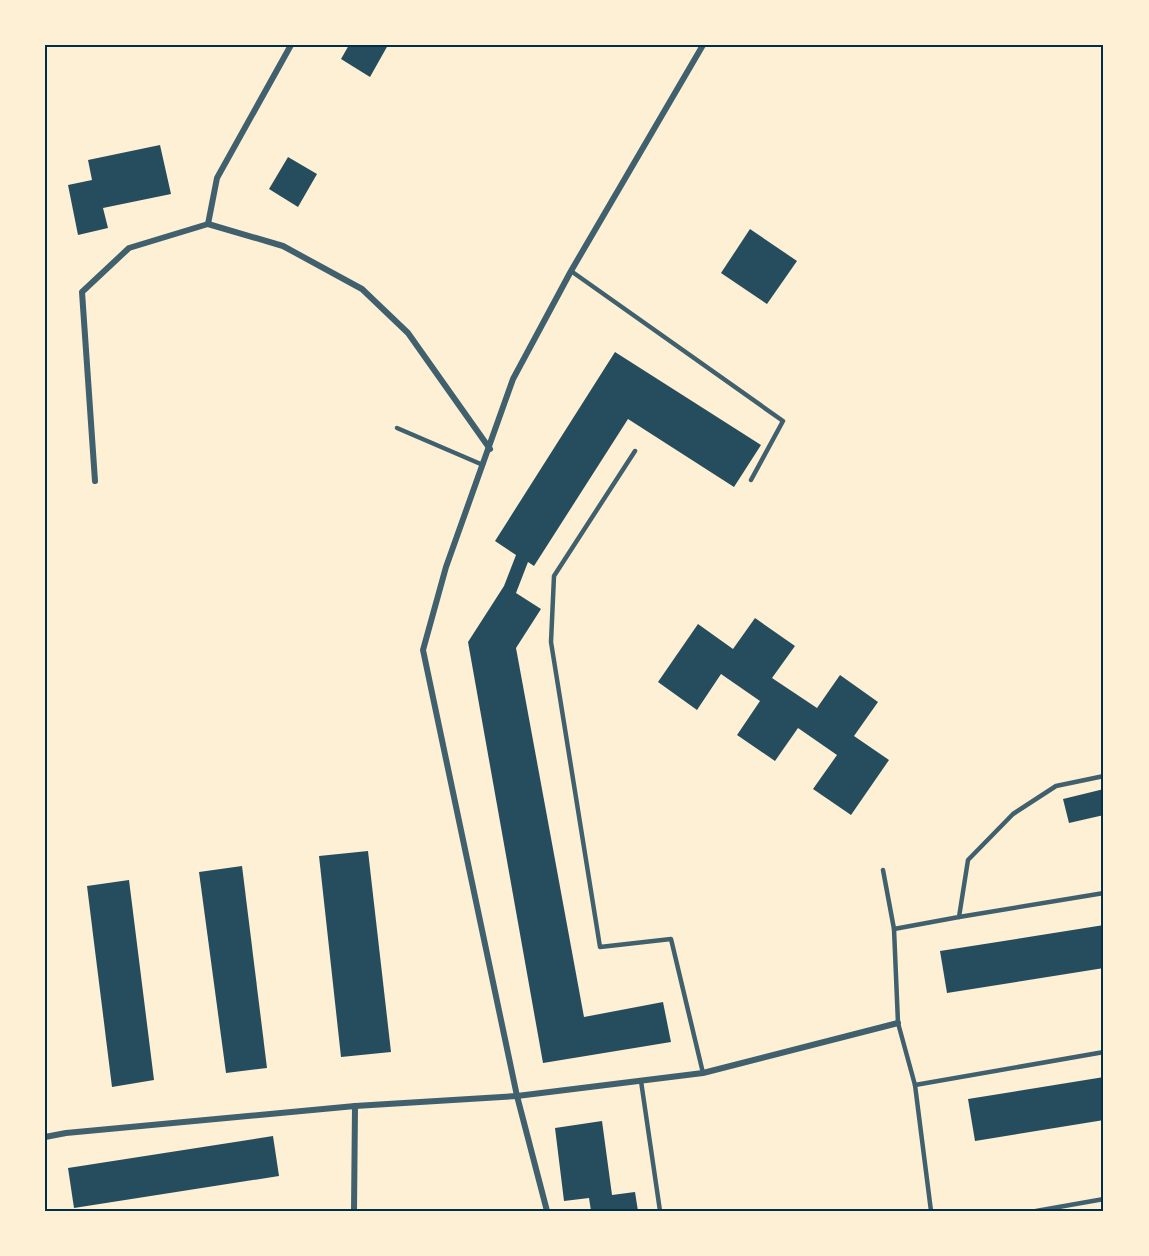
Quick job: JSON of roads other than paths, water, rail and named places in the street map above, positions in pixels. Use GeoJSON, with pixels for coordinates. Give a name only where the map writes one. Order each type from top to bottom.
{"type":"FeatureCollection","features":[{"type":"Feature","properties":{"kind":"street"},"geometry":{"type":"LineString","coordinates":[[208,224],[217,178],[291,45]]}},
{"type":"Feature","properties":{"kind":"street"},"geometry":{"type":"LineString","coordinates":[[547,1211],[517,1096],[423,650],[446,567],[484,466],[513,379],[571,271],[703,45]]}},
{"type":"Feature","properties":{"kind":"street"},"geometry":{"type":"LineString","coordinates":[[95,481],[82,292],[129,248],[208,224],[283,246],[362,289],[408,333],[490,449]]}},
{"type":"Feature","properties":{"kind":"street"},"geometry":{"type":"LineString","coordinates":[[45,1137],[66,1133],[355,1106],[517,1096],[703,1073],[898,1023]]}},
{"type":"Feature","properties":{"kind":"street"},"geometry":{"type":"LineString","coordinates":[[354,1211],[355,1106]]}},
{"type":"Feature","properties":{"kind":"lane"},"geometry":{"type":"LineString","coordinates":[[571,271],[783,421],[751,480]]}},
{"type":"Feature","properties":{"kind":"lane"},"geometry":{"type":"LineString","coordinates":[[397,428],[484,466]]}},
{"type":"Feature","properties":{"kind":"lane"},"geometry":{"type":"LineString","coordinates":[[635,451],[554,576],[551,642],[600,947],[671,939],[703,1073]]}},
{"type":"Feature","properties":{"kind":"lane"},"geometry":{"type":"LineString","coordinates":[[959,917],[968,860],[1013,814],[1056,786],[1104,776]]}},
{"type":"Feature","properties":{"kind":"lane"},"geometry":{"type":"LineString","coordinates":[[884,870],[894,929],[898,1023],[915,1085],[931,1211]]}},
{"type":"Feature","properties":{"kind":"lane"},"geometry":{"type":"LineString","coordinates":[[894,929],[1104,893]]}},
{"type":"Feature","properties":{"kind":"lane"},"geometry":{"type":"LineString","coordinates":[[915,1085],[1104,1052]]}},
{"type":"Feature","properties":{"kind":"lane"},"geometry":{"type":"LineString","coordinates":[[641,1081],[660,1211]]}},
{"type":"Feature","properties":{"kind":"lane"},"geometry":{"type":"LineString","coordinates":[[1036,1211],[1104,1199]]}}]}
